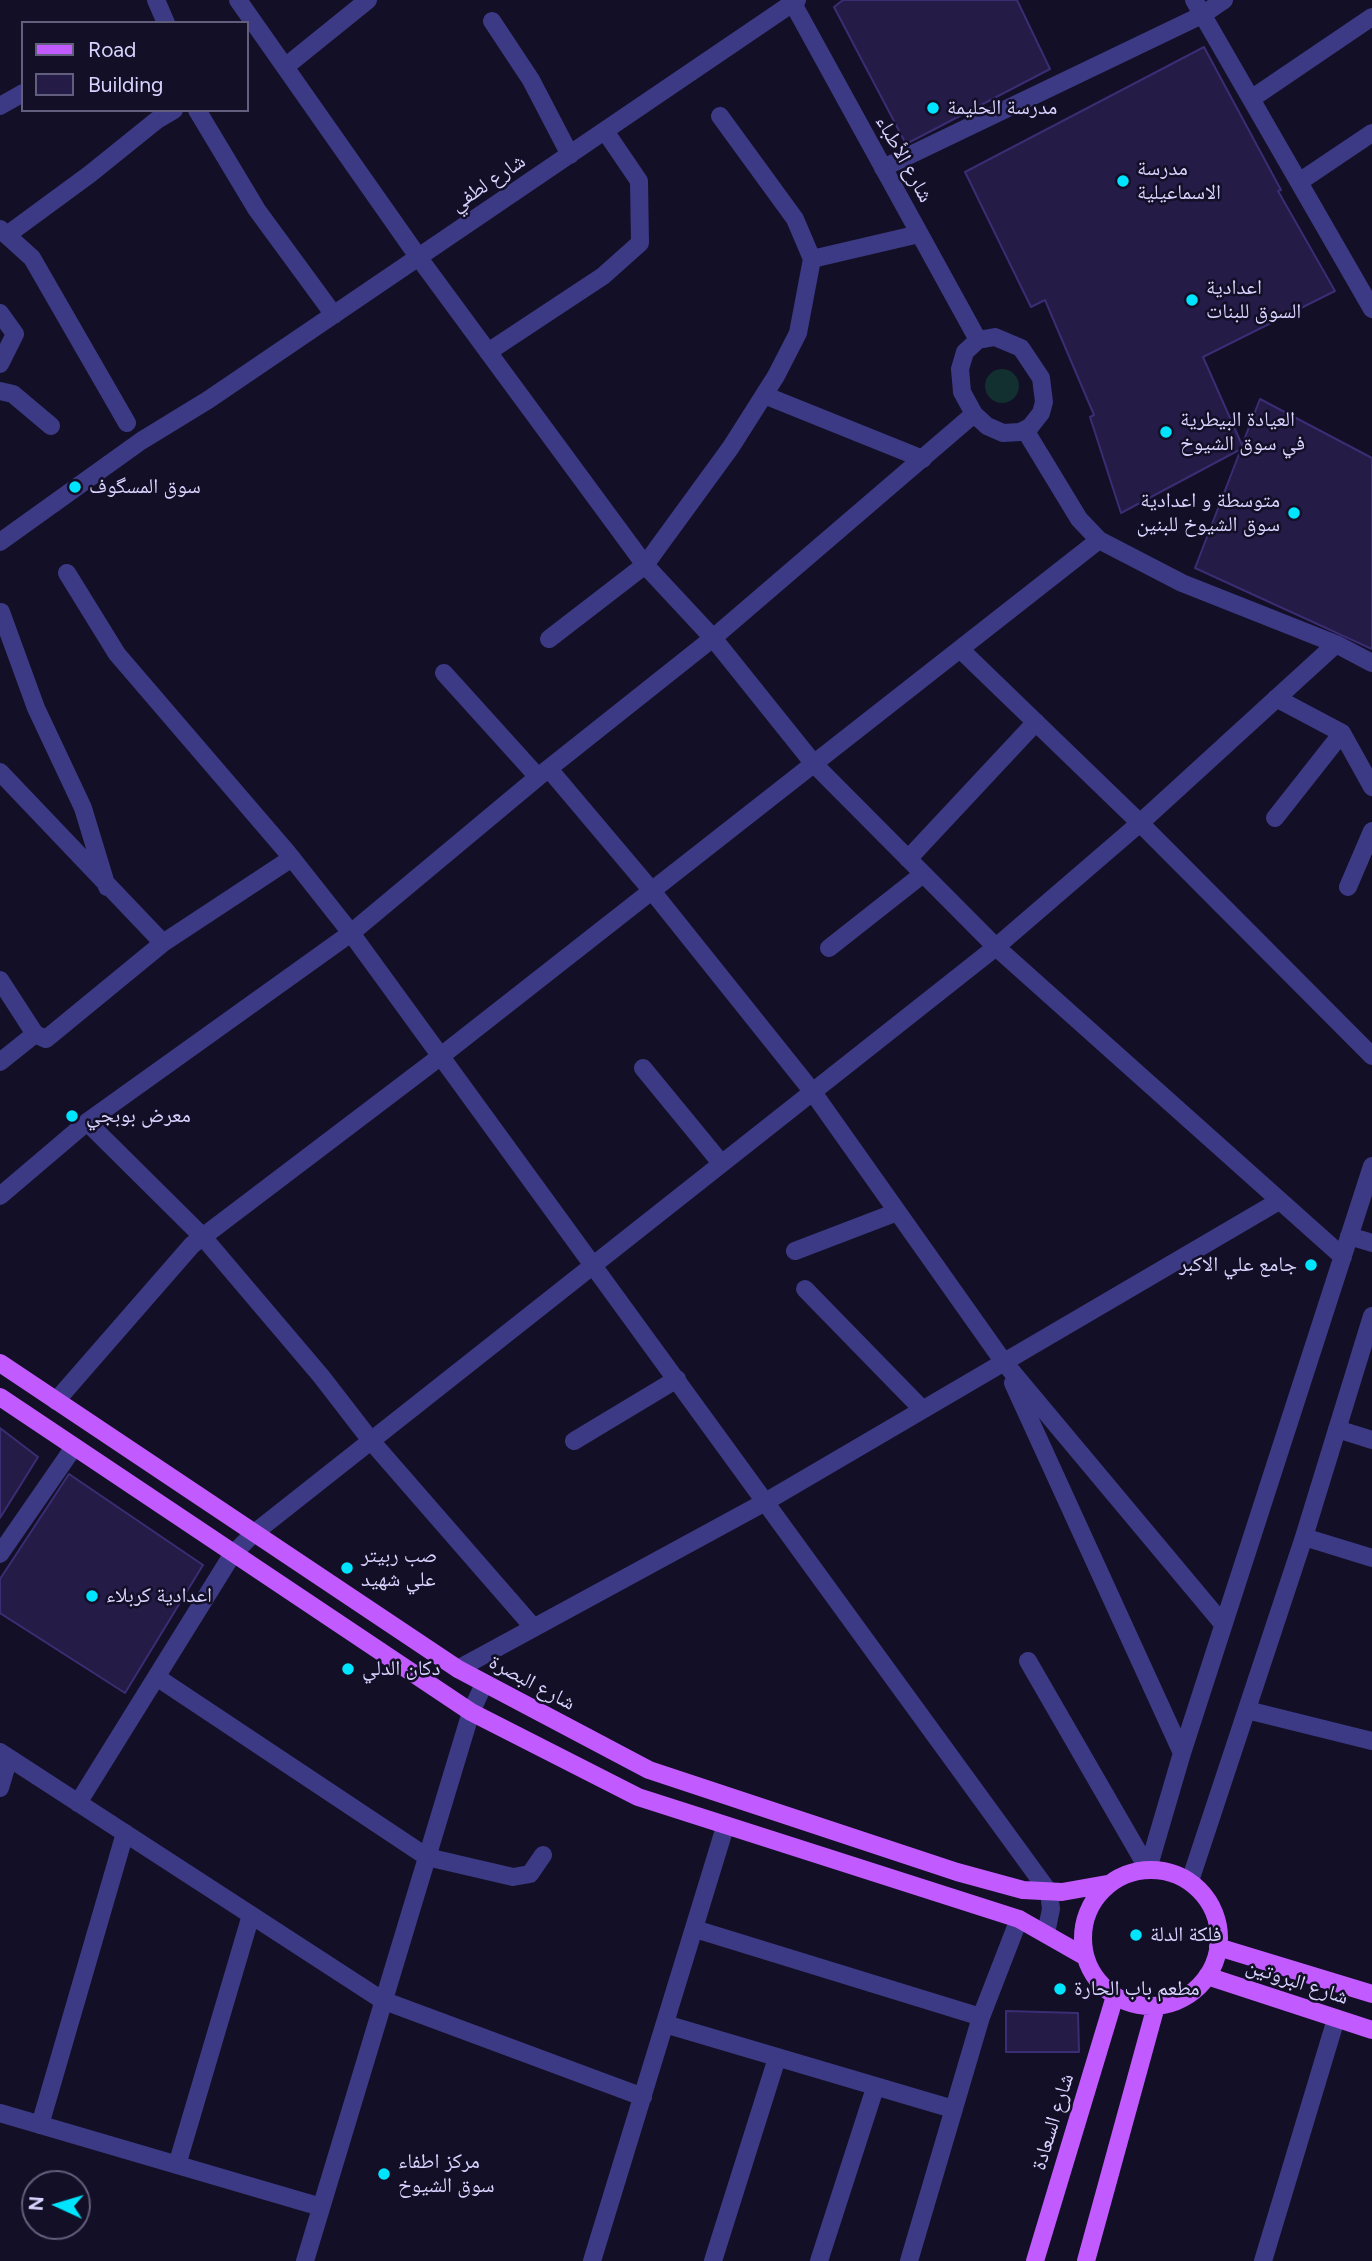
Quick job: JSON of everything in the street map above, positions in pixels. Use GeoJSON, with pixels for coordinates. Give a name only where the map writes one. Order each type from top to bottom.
{"type":"FeatureCollection","features":[{"type":"Feature","properties":{"kind":"main road","name":"شارع البصرة"},"geometry":{"type":"LineString","coordinates":[[0,1363],[458,1669],[649,1770],[957,1872],[1023,1890],[1049,1892],[1107,1884]]}},
{"type":"Feature","properties":{"kind":"main road"},"geometry":{"type":"LineString","coordinates":[[0,1397],[232,1555],[471,1712],[638,1797],[1019,1919],[1084,1956]]}},
{"type":"Feature","properties":{"kind":"main road"},"geometry":{"type":"LineString","coordinates":[[1148,1869],[1170,1872],[1190,1881],[1204,1894],[1219,1928],[1218,1947],[1207,1976],[1193,1991],[1176,2001],[1156,2006],[1135,2004],[1115,1996],[1096,1978],[1084,1956],[1082,1936],[1085,1916],[1094,1899],[1107,1884],[1126,1873],[1148,1869]]}},
{"type":"Feature","properties":{"kind":"main road","name":"شارع البروتين"},"geometry":{"type":"LineString","coordinates":[[1218,1947],[1372,1994]]}},
{"type":"Feature","properties":{"kind":"main road","name":"شارع البروتين"},"geometry":{"type":"LineString","coordinates":[[1207,1976],[1372,2030]]}},
{"type":"Feature","properties":{"kind":"main road","name":"شارع السعادة"},"geometry":{"type":"LineString","coordinates":[[1035,2261],[1115,1996]]}},
{"type":"Feature","properties":{"kind":"main road"},"geometry":{"type":"LineString","coordinates":[[1086,2261],[1156,2006]]}},
{"type":"Feature","properties":{"kind":"street"},"geometry":{"type":"LineString","coordinates":[[156,0],[165,21]]}},
{"type":"Feature","properties":{"kind":"street"},"geometry":{"type":"LineString","coordinates":[[238,0],[419,258],[645,565],[713,638],[814,764],[996,947],[1343,1257]]}},
{"type":"Feature","properties":{"kind":"street"},"geometry":{"type":"LineString","coordinates":[[285,67],[347,7],[368,0]]}},
{"type":"Feature","properties":{"kind":"street"},"geometry":{"type":"LineString","coordinates":[[883,168],[1198,7],[1224,0]]}},
{"type":"Feature","properties":{"kind":"street","name":"شارع لطفي"},"geometry":{"type":"LineString","coordinates":[[0,542],[141,441],[208,400],[419,258],[794,1]]}},
{"type":"Feature","properties":{"kind":"street","name":"شارع الأطباء"},"geometry":{"type":"LineString","coordinates":[[794,1],[978,340]]}},
{"type":"Feature","properties":{"kind":"street"},"geometry":{"type":"LineString","coordinates":[[1198,7],[1372,309]]}},
{"type":"Feature","properties":{"kind":"street"},"geometry":{"type":"LineString","coordinates":[[1251,99],[1372,18]]}},
{"type":"Feature","properties":{"kind":"street"},"geometry":{"type":"LineString","coordinates":[[492,21],[531,80],[569,155]]}},
{"type":"Feature","properties":{"kind":"street"},"geometry":{"type":"LineString","coordinates":[[0,106],[21,94]]}},
{"type":"Feature","properties":{"kind":"street"},"geometry":{"type":"LineString","coordinates":[[127,423],[32,258],[3,232],[90,174],[171,112]]}},
{"type":"Feature","properties":{"kind":"street"},"geometry":{"type":"LineString","coordinates":[[198,112],[257,211],[334,315]]}},
{"type":"Feature","properties":{"kind":"street"},"geometry":{"type":"LineString","coordinates":[[549,639],[645,565],[765,395],[798,333],[812,259],[795,219],[720,116]]}},
{"type":"Feature","properties":{"kind":"street"},"geometry":{"type":"LineString","coordinates":[[488,352],[603,276],[640,243],[639,181],[605,131]]}},
{"type":"Feature","properties":{"kind":"street"},"geometry":{"type":"LineString","coordinates":[[1299,182],[1372,134]]}},
{"type":"Feature","properties":{"kind":"street"},"geometry":{"type":"LineString","coordinates":[[812,259],[919,233]]}},
{"type":"Feature","properties":{"kind":"street"},"geometry":{"type":"LineString","coordinates":[[0,313],[15,334],[0,364]]}},
{"type":"Feature","properties":{"kind":"street"},"geometry":{"type":"LineString","coordinates":[[989,337],[1006,339],[1026,352],[1036,366],[1043,384],[1044,402],[1038,418],[1025,430],[1009,434],[997,432],[974,414],[962,392],[960,369],[965,352],[978,340],[989,337]]}},
{"type":"Feature","properties":{"kind":"street"},"geometry":{"type":"LineString","coordinates":[[0,391],[13,394],[51,426]]}},
{"type":"Feature","properties":{"kind":"street"},"geometry":{"type":"LineString","coordinates":[[765,395],[923,458]]}},
{"type":"Feature","properties":{"kind":"street"},"geometry":{"type":"LineString","coordinates":[[0,1196],[87,1122],[351,933],[543,773],[713,638],[974,414]]}},
{"type":"Feature","properties":{"kind":"street"},"geometry":{"type":"LineString","coordinates":[[1025,430],[1079,519],[1098,540],[1182,583],[1336,644],[1372,663]]}},
{"type":"Feature","properties":{"kind":"street"},"geometry":{"type":"LineString","coordinates":[[56,1401],[192,1245],[441,1056],[1098,540]]}},
{"type":"Feature","properties":{"kind":"street"},"geometry":{"type":"LineString","coordinates":[[67,573],[117,654],[292,858],[351,933],[1049,1892],[1051,1909],[1046,1933]]}},
{"type":"Feature","properties":{"kind":"street"},"geometry":{"type":"LineString","coordinates":[[1,612],[36,708],[83,808],[107,887]]}},
{"type":"Feature","properties":{"kind":"street"},"geometry":{"type":"LineString","coordinates":[[78,1802],[158,1678],[232,1555],[253,1534],[996,947],[1140,823],[1336,644]]}},
{"type":"Feature","properties":{"kind":"street"},"geometry":{"type":"LineString","coordinates":[[961,650],[1140,823],[1372,1056]]}},
{"type":"Feature","properties":{"kind":"street"},"geometry":{"type":"LineString","coordinates":[[444,673],[543,773],[652,891],[812,1091],[1003,1361],[1223,1624]]}},
{"type":"Feature","properties":{"kind":"street"},"geometry":{"type":"LineString","coordinates":[[1276,698],[1342,733],[1372,787]]}},
{"type":"Feature","properties":{"kind":"street"},"geometry":{"type":"LineString","coordinates":[[908,859],[1036,722]]}},
{"type":"Feature","properties":{"kind":"street"},"geometry":{"type":"LineString","coordinates":[[1275,818],[1342,733]]}},
{"type":"Feature","properties":{"kind":"street"},"geometry":{"type":"LineString","coordinates":[[0,772],[163,943]]}},
{"type":"Feature","properties":{"kind":"street"},"geometry":{"type":"LineString","coordinates":[[1348,887],[1372,831]]}},
{"type":"Feature","properties":{"kind":"street"},"geometry":{"type":"LineString","coordinates":[[0,980],[35,1034],[46,1039],[163,943],[292,858]]}},
{"type":"Feature","properties":{"kind":"street"},"geometry":{"type":"LineString","coordinates":[[829,948],[923,874]]}},
{"type":"Feature","properties":{"kind":"street"},"geometry":{"type":"LineString","coordinates":[[0,1062],[35,1034]]}},
{"type":"Feature","properties":{"kind":"street"},"geometry":{"type":"LineString","coordinates":[[643,1068],[722,1163]]}},
{"type":"Feature","properties":{"kind":"street"},"geometry":{"type":"LineString","coordinates":[[87,1122],[203,1237],[321,1376],[372,1442],[534,1628]]}},
{"type":"Feature","properties":{"kind":"street"},"geometry":{"type":"LineString","coordinates":[[1148,1869],[1223,1624],[1372,1166]]}},
{"type":"Feature","properties":{"kind":"street"},"geometry":{"type":"LineString","coordinates":[[458,1669],[767,1501],[1279,1200]]}},
{"type":"Feature","properties":{"kind":"street"},"geometry":{"type":"LineString","coordinates":[[795,1251],[897,1212]]}},
{"type":"Feature","properties":{"kind":"street"},"geometry":{"type":"LineString","coordinates":[[1349,1237],[1372,1243]]}},
{"type":"Feature","properties":{"kind":"street"},"geometry":{"type":"LineString","coordinates":[[805,1289],[922,1409]]}},
{"type":"Feature","properties":{"kind":"street"},"geometry":{"type":"LineString","coordinates":[[1190,1881],[1371,1325]]}},
{"type":"Feature","properties":{"kind":"street"},"geometry":{"type":"LineString","coordinates":[[1003,1361],[1182,1753]]}},
{"type":"Feature","properties":{"kind":"street"},"geometry":{"type":"LineString","coordinates":[[574,1441],[677,1379]]}},
{"type":"Feature","properties":{"kind":"street"},"geometry":{"type":"LineString","coordinates":[[1337,1429],[1372,1440]]}},
{"type":"Feature","properties":{"kind":"street"},"geometry":{"type":"LineString","coordinates":[[0,1554],[74,1447]]}},
{"type":"Feature","properties":{"kind":"street"},"geometry":{"type":"LineString","coordinates":[[1304,1537],[1372,1558]]}},
{"type":"Feature","properties":{"kind":"street"},"geometry":{"type":"LineString","coordinates":[[1028,1661],[1148,1869]]}},
{"type":"Feature","properties":{"kind":"street"},"geometry":{"type":"LineString","coordinates":[[158,1678],[427,1857],[513,1877],[530,1874],[543,1855]]}},
{"type":"Feature","properties":{"kind":"street"},"geometry":{"type":"LineString","coordinates":[[305,2261],[471,1712],[484,1684]]}},
{"type":"Feature","properties":{"kind":"street"},"geometry":{"type":"LineString","coordinates":[[1247,1710],[1372,1741]]}},
{"type":"Feature","properties":{"kind":"street"},"geometry":{"type":"LineString","coordinates":[[0,1788],[5,1755],[382,2000],[643,2097]]}},
{"type":"Feature","properties":{"kind":"street"},"geometry":{"type":"LineString","coordinates":[[592,2261],[725,1827]]}},
{"type":"Feature","properties":{"kind":"street"},"geometry":{"type":"LineString","coordinates":[[40,2125],[125,1833]]}},
{"type":"Feature","properties":{"kind":"street"},"geometry":{"type":"LineString","coordinates":[[177,2165],[251,1915]]}},
{"type":"Feature","properties":{"kind":"street"},"geometry":{"type":"LineString","coordinates":[[909,2261],[981,2017],[1019,1919]]}},
{"type":"Feature","properties":{"kind":"street"},"geometry":{"type":"LineString","coordinates":[[695,1929],[981,2017]]}},
{"type":"Feature","properties":{"kind":"street"},"geometry":{"type":"LineString","coordinates":[[1263,2261],[1336,2019]]}},
{"type":"Feature","properties":{"kind":"street"},"geometry":{"type":"LineString","coordinates":[[665,2024],[953,2109]]}},
{"type":"Feature","properties":{"kind":"street"},"geometry":{"type":"LineString","coordinates":[[713,2261],[777,2058]]}},
{"type":"Feature","properties":{"kind":"street"},"geometry":{"type":"LineString","coordinates":[[819,2261],[875,2088]]}},
{"type":"Feature","properties":{"kind":"street"},"geometry":{"type":"LineString","coordinates":[[0,2113],[321,2207]]}},
{"type":"Feature","properties":{"kind":"green space"},"geometry":{"type":"Polygon","coordinates":[[[1002,369],[1014,374],[1019,386],[1014,398],[1002,403],[990,398],[985,386],[990,374],[1002,369]]]}},
{"type":"Feature","properties":{"kind":"building","name":"مدرسة الحليمة"},"geometry":{"type":"Polygon","coordinates":[[[843,0],[1017,0],[1050,69],[906,144],[834,7],[843,0]]]}},
{"type":"Feature","properties":{"kind":"building"},"geometry":{"type":"Polygon","coordinates":[[[1204,47],[1281,190],[1278,191],[1335,291],[1203,357],[1242,445],[1260,399],[1372,458],[1372,649],[1195,568],[1241,449],[1121,513],[1090,417],[1094,415],[1045,300],[1031,307],[965,172],[1204,47]]]}},
{"type":"Feature","properties":{"kind":"building"},"geometry":{"type":"Polygon","coordinates":[[[0,1428],[38,1457],[0,1518],[0,1428]]]}},
{"type":"Feature","properties":{"kind":"building","name":"اعدادية كربلاء"},"geometry":{"type":"Polygon","coordinates":[[[69,1474],[203,1565],[125,1693],[0,1613],[0,1579],[69,1474]]]}},
{"type":"Feature","properties":{"kind":"building"},"geometry":{"type":"Polygon","coordinates":[[[1006,2011],[1078,2013],[1079,2052],[1006,2052],[1006,2011]]]}},
{"type":"Feature","properties":{"kind":"place","name":"مدرسة الحليمة"},"geometry":{"type":"Point","coordinates":[933,108]}},
{"type":"Feature","properties":{"kind":"place","name":"مدرسة الاسماعيلية"},"geometry":{"type":"Point","coordinates":[1123,181]}},
{"type":"Feature","properties":{"kind":"place","name":"اعدادية السوق للبنات"},"geometry":{"type":"Point","coordinates":[1192,300]}},
{"type":"Feature","properties":{"kind":"place","name":"العيادة البيطرية في سوق الشيوخ"},"geometry":{"type":"Point","coordinates":[1166,432]}},
{"type":"Feature","properties":{"kind":"place","name":"سوق المسگوف"},"geometry":{"type":"Point","coordinates":[75,487]}},
{"type":"Feature","properties":{"kind":"place","name":"متوسطة و اعدادية سوق الشيوخ للبنين"},"geometry":{"type":"Point","coordinates":[1294,513]}},
{"type":"Feature","properties":{"kind":"place","name":"معرض بوبجي"},"geometry":{"type":"Point","coordinates":[72,1116]}},
{"type":"Feature","properties":{"kind":"place","name":"جامع علي الاكبر"},"geometry":{"type":"Point","coordinates":[1311,1265]}},
{"type":"Feature","properties":{"kind":"place","name":"صب ربيتر علي شهيد"},"geometry":{"type":"Point","coordinates":[347,1568]}},
{"type":"Feature","properties":{"kind":"place","name":"اعدادية كربلاء"},"geometry":{"type":"Point","coordinates":[92,1596]}},
{"type":"Feature","properties":{"kind":"place","name":"دكان الدلي"},"geometry":{"type":"Point","coordinates":[348,1669]}},
{"type":"Feature","properties":{"kind":"place","name":"فلكة الدلة"},"geometry":{"type":"Point","coordinates":[1136,1935]}},
{"type":"Feature","properties":{"kind":"place","name":"مطعم باب الحارة"},"geometry":{"type":"Point","coordinates":[1060,1989]}},
{"type":"Feature","properties":{"kind":"place","name":"مركز اطفاء سوق الشيوخ"},"geometry":{"type":"Point","coordinates":[384,2174]}}]}
